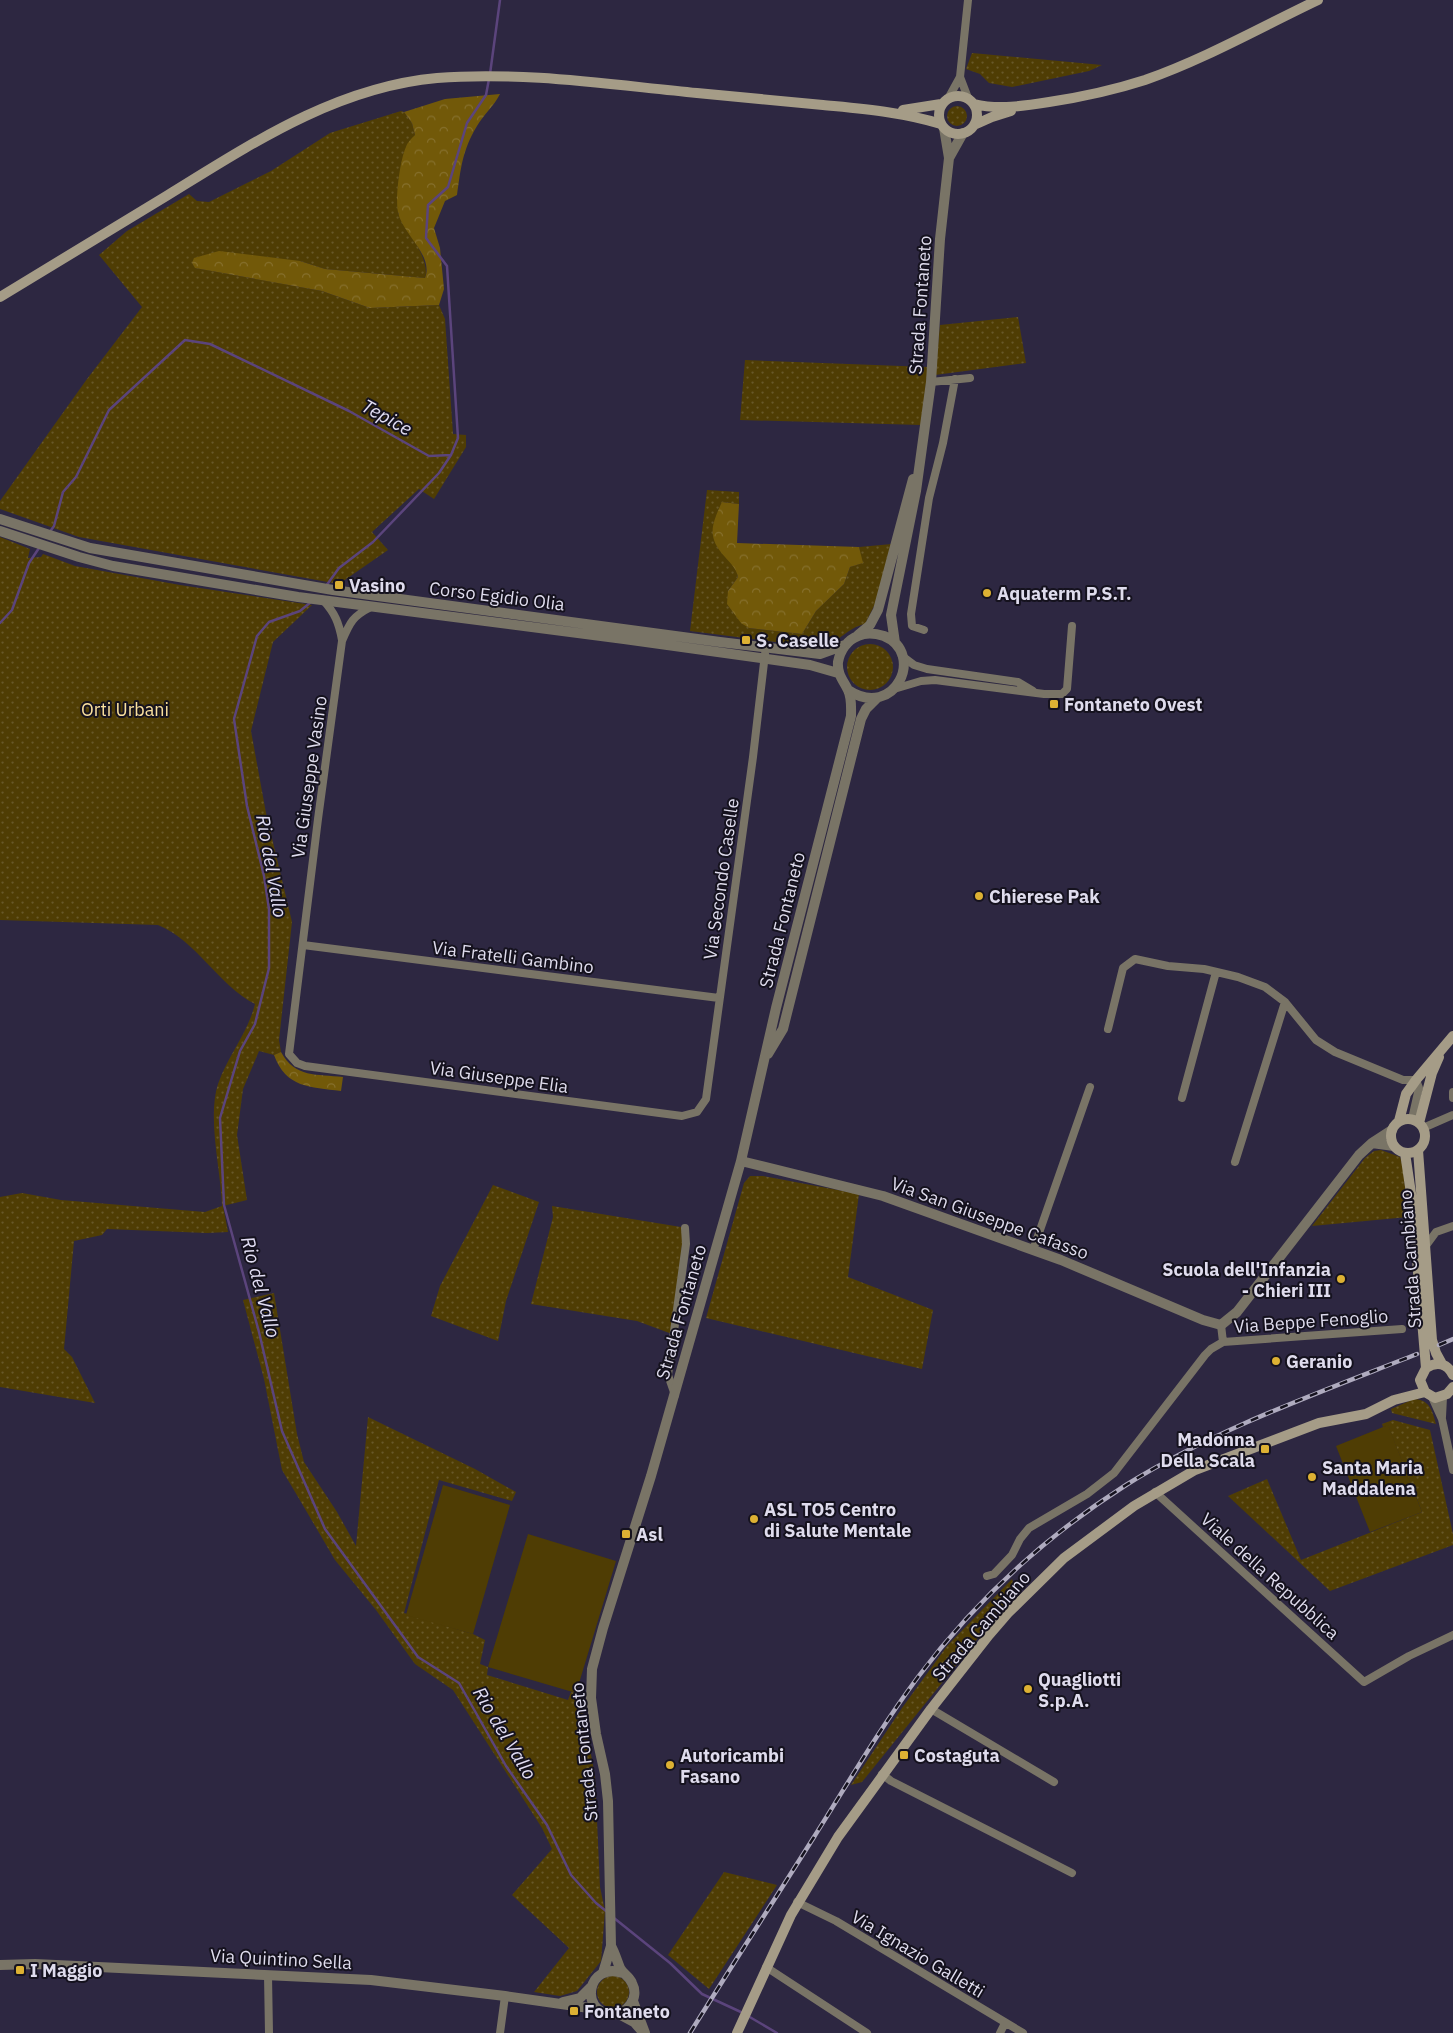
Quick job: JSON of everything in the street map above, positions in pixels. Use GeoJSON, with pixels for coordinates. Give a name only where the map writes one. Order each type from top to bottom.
{"type":"FeatureCollection","features":[{"type":"Feature","properties":{"kind":"main road"},"geometry":{"type":"LineString","coordinates":[[889,111],[922,108],[959,95],[971,101],[995,108],[1031,105],[1091,95],[1146,79],[1197,58],[1318,0]]}},
{"type":"Feature","properties":{"kind":"main road"},"geometry":{"type":"LineString","coordinates":[[0,297],[233,155],[296,120],[355,94],[436,78],[510,77],[576,81],[889,111],[943,126],[953,133],[963,133],[974,125],[992,117],[1031,105]]}},
{"type":"Feature","properties":{"kind":"main road"},"geometry":{"type":"LineString","coordinates":[[943,126],[938,114],[945,101]]}},
{"type":"Feature","properties":{"kind":"main road"},"geometry":{"type":"LineString","coordinates":[[971,101],[977,114],[974,125]]}},
{"type":"Feature","properties":{"kind":"main road"},"geometry":{"type":"LineString","coordinates":[[1441,1052],[1432,1073],[1418,1124],[1425,1138],[1422,1147],[1405,1153],[1394,1146],[1391,1138],[1406,1094],[1453,1036]]}},
{"type":"Feature","properties":{"kind":"main road"},"geometry":{"type":"LineString","coordinates":[[1395,1126],[1418,1124]]}},
{"type":"Feature","properties":{"kind":"main road","name":"Strada Cambiano"},"geometry":{"type":"LineString","coordinates":[[1418,1150],[1432,1340],[1436,1353],[1449,1368]]}},
{"type":"Feature","properties":{"kind":"main road","name":"Strada Cambiano"},"geometry":{"type":"LineString","coordinates":[[1405,1153],[1412,1200],[1426,1368]]}},
{"type":"Feature","properties":{"kind":"main road"},"geometry":{"type":"LineString","coordinates":[[1428,1394],[1420,1380],[1426,1368],[1437,1364],[1449,1368]]}},
{"type":"Feature","properties":{"kind":"main road","name":"Strada Cambiano"},"geometry":{"type":"LineString","coordinates":[[739,2030],[797,1902],[838,1837],[931,1709],[1008,1613],[1046,1575],[1089,1538],[1155,1492],[1195,1470],[1319,1423],[1366,1414],[1394,1400],[1420,1380]]}},
{"type":"Feature","properties":{"kind":"main road"},"geometry":{"type":"LineString","coordinates":[[1443,1397],[1453,1387]]}},
{"type":"Feature","properties":{"kind":"main road","name":"Strada Cambiano"},"geometry":{"type":"LineString","coordinates":[[1394,1400],[1428,1394],[1443,1397]]}},
{"type":"Feature","properties":{"kind":"street"},"geometry":{"type":"LineString","coordinates":[[945,101],[960,76],[968,0]]}},
{"type":"Feature","properties":{"kind":"street"},"geometry":{"type":"LineString","coordinates":[[960,76],[971,101]]}},
{"type":"Feature","properties":{"kind":"street","name":"Strada Fontaneto"},"geometry":{"type":"LineString","coordinates":[[921,454],[931,382],[940,239],[949,158],[943,126]]}},
{"type":"Feature","properties":{"kind":"street","name":"Strada Fontaneto"},"geometry":{"type":"LineString","coordinates":[[949,158],[963,133]]}},
{"type":"Feature","properties":{"kind":"street"},"geometry":{"type":"LineString","coordinates":[[931,382],[970,378]]}},
{"type":"Feature","properties":{"kind":"street"},"geometry":{"type":"LineString","coordinates":[[924,630],[912,626],[911,614],[929,498],[943,443],[955,380]]}},
{"type":"Feature","properties":{"kind":"street"},"geometry":{"type":"LineString","coordinates":[[838,673],[840,653],[846,645],[870,625],[878,610],[921,454]]}},
{"type":"Feature","properties":{"kind":"street"},"geometry":{"type":"LineString","coordinates":[[921,454],[916,491],[891,614],[895,643],[902,656],[914,665],[927,670],[1018,682],[1035,692]]}},
{"type":"Feature","properties":{"kind":"street","name":"Corso Egidio Olia"},"geometry":{"type":"LineString","coordinates":[[0,519],[99,550],[333,590],[820,654],[846,645]]}},
{"type":"Feature","properties":{"kind":"street","name":"Corso Egidio Olia"},"geometry":{"type":"LineString","coordinates":[[0,531],[112,566],[298,597],[810,665],[838,673]]}},
{"type":"Feature","properties":{"kind":"street","name":"Via Giuseppe Vasino"},"geometry":{"type":"LineString","coordinates":[[323,600],[333,612],[339,624],[342,641]]}},
{"type":"Feature","properties":{"kind":"street","name":"Via Giuseppe Vasino"},"geometry":{"type":"LineString","coordinates":[[297,1063],[289,1054],[342,641],[357,614],[371,606]]}},
{"type":"Feature","properties":{"kind":"street"},"geometry":{"type":"LineString","coordinates":[[764,1061],[783,1028],[861,719],[866,709],[877,698],[894,689],[921,681],[935,680],[1062,694],[1067,690],[1072,626]]}},
{"type":"Feature","properties":{"kind":"street"},"geometry":{"type":"LineString","coordinates":[[857,636],[867,633],[877,634],[895,643]]}},
{"type":"Feature","properties":{"kind":"street","name":"Via Secondo Caselle"},"geometry":{"type":"LineString","coordinates":[[697,1112],[706,1100],[753,757],[766,647]]}},
{"type":"Feature","properties":{"kind":"street"},"geometry":{"type":"LineString","coordinates":[[894,689],[903,674],[902,656]]}},
{"type":"Feature","properties":{"kind":"street","name":"Strada Fontaneto"},"geometry":{"type":"LineString","coordinates":[[603,1972],[611,1946],[608,1801],[591,1698],[592,1669],[675,1395],[741,1161],[764,1061],[851,716],[848,690],[838,673]]}},
{"type":"Feature","properties":{"kind":"street"},"geometry":{"type":"LineString","coordinates":[[848,690],[866,698],[877,698]]}},
{"type":"Feature","properties":{"kind":"street","name":"Via Fratelli Gambino"},"geometry":{"type":"LineString","coordinates":[[303,945],[719,998]]}},
{"type":"Feature","properties":{"kind":"street"},"geometry":{"type":"LineString","coordinates":[[1108,1029],[1123,968],[1135,960],[1238,977],[1265,988],[1285,1002],[1316,1040],[1335,1052],[1403,1080],[1416,1080],[1419,1088],[1418,1124],[1453,1115]]}},
{"type":"Feature","properties":{"kind":"street"},"geometry":{"type":"LineString","coordinates":[[1182,1098],[1216,972]]}},
{"type":"Feature","properties":{"kind":"street"},"geometry":{"type":"LineString","coordinates":[[1236,1162],[1285,1002]]}},
{"type":"Feature","properties":{"kind":"street","name":"Via Giuseppe Elia"},"geometry":{"type":"LineString","coordinates":[[297,1063],[304,1066],[682,1116],[697,1112]]}},
{"type":"Feature","properties":{"kind":"street"},"geometry":{"type":"LineString","coordinates":[[1033,1250],[1090,1087]]}},
{"type":"Feature","properties":{"kind":"street"},"geometry":{"type":"LineString","coordinates":[[1453,1092],[1453,1098]]}},
{"type":"Feature","properties":{"kind":"street"},"geometry":{"type":"LineString","coordinates":[[987,1576],[994,1574],[1012,1555],[1020,1539],[1029,1528],[1087,1494],[1114,1473],[1205,1355],[1223,1342],[1221,1325],[1237,1312],[1359,1155],[1395,1126]]}},
{"type":"Feature","properties":{"kind":"street"},"geometry":{"type":"LineString","coordinates":[[1372,1143],[1394,1146]]}},
{"type":"Feature","properties":{"kind":"street","name":"Via San Giuseppe Cafasso"},"geometry":{"type":"LineString","coordinates":[[741,1161],[883,1196],[1033,1250],[1203,1320],[1221,1325]]}},
{"type":"Feature","properties":{"kind":"street"},"geometry":{"type":"LineString","coordinates":[[1423,1217],[1436,1232]]}},
{"type":"Feature","properties":{"kind":"street"},"geometry":{"type":"LineString","coordinates":[[1425,1247],[1436,1232],[1453,1226]]}},
{"type":"Feature","properties":{"kind":"street"},"geometry":{"type":"LineString","coordinates":[[675,1395],[668,1375],[686,1244],[685,1228]]}},
{"type":"Feature","properties":{"kind":"street","name":"Via Beppe Fenoglio"},"geometry":{"type":"LineString","coordinates":[[1223,1342],[1402,1328]]}},
{"type":"Feature","properties":{"kind":"street"},"geometry":{"type":"LineString","coordinates":[[1428,1394],[1442,1419],[1453,1470]]}},
{"type":"Feature","properties":{"kind":"street"},"geometry":{"type":"LineString","coordinates":[[1442,1419],[1443,1397]]}},
{"type":"Feature","properties":{"kind":"street","name":"Viale della Repubblica"},"geometry":{"type":"LineString","coordinates":[[1155,1492],[1364,1682],[1453,1635]]}},
{"type":"Feature","properties":{"kind":"street"},"geometry":{"type":"LineString","coordinates":[[931,1709],[1054,1782]]}},
{"type":"Feature","properties":{"kind":"street"},"geometry":{"type":"LineString","coordinates":[[882,1774],[890,1781],[1072,1873]]}},
{"type":"Feature","properties":{"kind":"street","name":"Via Ignazio Galletti"},"geometry":{"type":"LineString","coordinates":[[797,1902],[836,1921],[1023,2033]]}},
{"type":"Feature","properties":{"kind":"street","name":"Strada Fontaneto"},"geometry":{"type":"LineString","coordinates":[[611,1946],[623,1973]]}},
{"type":"Feature","properties":{"kind":"street","name":"Via Quintino Sella"},"geometry":{"type":"LineString","coordinates":[[0,1965],[35,1964],[371,1980],[596,2008]]}},
{"type":"Feature","properties":{"kind":"street"},"geometry":{"type":"LineString","coordinates":[[766,1967],[867,2033]]}},
{"type":"Feature","properties":{"kind":"street"},"geometry":{"type":"LineString","coordinates":[[633,2001],[625,2011],[619,2014],[607,2014],[596,2008],[592,2001],[591,1986],[603,1972],[616,1970],[628,1976],[634,1988],[633,2001],[645,2033]]}},
{"type":"Feature","properties":{"kind":"street"},"geometry":{"type":"LineString","coordinates":[[268,1975],[269,2033]]}},
{"type":"Feature","properties":{"kind":"street","name":"Via Quintino Sella"},"geometry":{"type":"LineString","coordinates":[[558,2003],[580,1998],[591,1986]]}},
{"type":"Feature","properties":{"kind":"street"},"geometry":{"type":"LineString","coordinates":[[500,2033],[505,1996]]}},
{"type":"Feature","properties":{"kind":"street"},"geometry":{"type":"LineString","coordinates":[[619,2014],[634,2022],[645,2033]]}},
{"type":"Feature","properties":{"kind":"street"},"geometry":{"type":"LineString","coordinates":[[1000,2033],[1005,2023]]}},
{"type":"Feature","properties":{"kind":"green space"},"geometry":{"type":"Polygon","coordinates":[[[972,53],[1102,65],[1089,71],[1012,87],[989,83],[980,74],[966,69],[972,53]]]}},
{"type":"Feature","properties":{"kind":"green space"},"geometry":{"type":"Polygon","coordinates":[[[500,94],[472,135],[463,160],[457,195],[445,201],[434,228],[440,248],[444,289],[439,305],[370,308],[322,291],[195,268],[192,263],[194,258],[219,251],[300,261],[325,269],[425,278],[427,269],[425,261],[405,228],[397,206],[400,170],[404,153],[407,145],[415,135],[412,123],[404,112],[445,99],[500,94]]]}},
{"type":"Feature","properties":{"kind":"green space"},"geometry":{"type":"Polygon","coordinates":[[[957,106],[964,109],[967,116],[964,123],[957,126],[950,123],[947,116],[950,109],[957,106]]]}},
{"type":"Feature","properties":{"kind":"green space"},"geometry":{"type":"Polygon","coordinates":[[[401,111],[404,112],[412,123],[415,135],[398,213],[425,263],[425,278],[325,269],[300,261],[192,263],[196,268],[322,291],[370,308],[439,305],[445,319],[453,434],[466,435],[466,447],[434,499],[419,489],[372,532],[388,550],[339,584],[79,537],[0,509],[0,501],[87,379],[142,307],[99,255],[127,231],[189,194],[197,201],[209,202],[271,171],[330,133],[401,111]]]}},
{"type":"Feature","properties":{"kind":"green space"},"geometry":{"type":"Polygon","coordinates":[[[1018,317],[1026,363],[935,375],[940,325],[1018,317]]]}},
{"type":"Feature","properties":{"kind":"green space"},"geometry":{"type":"Polygon","coordinates":[[[745,360],[928,367],[921,425],[740,420],[745,360]]]}},
{"type":"Feature","properties":{"kind":"green space"},"geometry":{"type":"Polygon","coordinates":[[[707,490],[739,492],[739,504],[722,502],[738,577],[728,591],[749,628],[802,634],[816,611],[844,584],[850,567],[862,563],[859,547],[892,544],[875,604],[865,624],[853,628],[823,648],[690,631],[707,490]]]}},
{"type":"Feature","properties":{"kind":"green space"},"geometry":{"type":"Polygon","coordinates":[[[722,502],[739,504],[737,543],[859,547],[863,563],[850,567],[844,584],[816,611],[802,634],[749,628],[741,623],[727,604],[728,591],[738,577],[733,566],[719,550],[713,537],[713,525],[722,502]]]}},
{"type":"Feature","properties":{"kind":"green space","name":"Orti Urbani"},"geometry":{"type":"Polygon","coordinates":[[[0,537],[30,549],[28,558],[41,557],[43,554],[75,566],[180,585],[312,605],[273,642],[251,731],[266,813],[292,922],[279,1040],[281,1052],[274,1055],[259,1051],[243,1089],[237,1135],[247,1200],[223,1206],[228,1232],[207,1233],[107,1229],[102,1235],[74,1241],[64,1349],[72,1357],[95,1403],[0,1387],[0,1197],[22,1193],[61,1200],[205,1212],[222,1206],[214,1128],[215,1098],[222,1073],[248,1025],[255,1004],[230,986],[184,941],[158,925],[0,920],[0,537]]]}},
{"type":"Feature","properties":{"kind":"green space"},"geometry":{"type":"Polygon","coordinates":[[[866,644],[874,644],[883,648],[889,654],[893,667],[889,680],[883,686],[874,690],[866,690],[857,686],[851,680],[847,671],[847,663],[851,654],[857,648],[866,644]]]}},
{"type":"Feature","properties":{"kind":"green space"},"geometry":{"type":"Polygon","coordinates":[[[281,1052],[300,1071],[316,1075],[343,1077],[341,1091],[309,1087],[292,1080],[279,1066],[274,1055],[281,1052]]]}},
{"type":"Feature","properties":{"kind":"green space"},"geometry":{"type":"Polygon","coordinates":[[[1381,1150],[1400,1157],[1403,1167],[1408,1217],[1312,1226],[1365,1158],[1374,1151],[1381,1150]]]}},
{"type":"Feature","properties":{"kind":"green space"},"geometry":{"type":"Polygon","coordinates":[[[750,1176],[763,1176],[859,1194],[848,1277],[933,1310],[922,1369],[706,1318],[744,1183],[750,1176]]]}},
{"type":"Feature","properties":{"kind":"green space"},"geometry":{"type":"Polygon","coordinates":[[[493,1185],[539,1202],[506,1301],[498,1341],[431,1316],[440,1286],[493,1185]]]}},
{"type":"Feature","properties":{"kind":"green space"},"geometry":{"type":"Polygon","coordinates":[[[552,1206],[681,1227],[683,1236],[672,1334],[637,1321],[531,1304],[553,1217],[552,1206]]]}},
{"type":"Feature","properties":{"kind":"green space"},"geometry":{"type":"Polygon","coordinates":[[[274,1293],[297,1434],[304,1462],[337,1512],[356,1546],[368,1417],[475,1469],[516,1492],[512,1501],[439,1480],[404,1613],[473,1634],[485,1640],[480,1664],[488,1667],[487,1675],[568,1700],[571,1692],[576,1693],[581,1701],[595,1776],[600,1887],[605,1911],[601,1961],[577,1991],[560,1996],[534,1992],[569,1948],[512,1895],[552,1849],[542,1828],[453,1690],[415,1664],[376,1610],[335,1560],[282,1470],[264,1379],[243,1300],[274,1293]]]}},
{"type":"Feature","properties":{"kind":"green space"},"geometry":{"type":"Polygon","coordinates":[[[1414,1399],[1424,1401],[1430,1407],[1436,1424],[1392,1413],[1391,1409],[1414,1399]]]}},
{"type":"Feature","properties":{"kind":"green space"},"geometry":{"type":"Polygon","coordinates":[[[1393,1420],[1430,1430],[1453,1534],[1453,1545],[1330,1591],[1228,1496],[1267,1479],[1301,1560],[1422,1512],[1388,1426],[1383,1427],[1382,1424],[1393,1420]]]}},
{"type":"Feature","properties":{"kind":"green space"},"geometry":{"type":"Polygon","coordinates":[[[1388,1425],[1422,1512],[1370,1532],[1336,1446],[1388,1425]]]}},
{"type":"Feature","properties":{"kind":"green space"},"geometry":{"type":"Polygon","coordinates":[[[443,1485],[510,1505],[473,1634],[406,1615],[443,1485]]]}},
{"type":"Feature","properties":{"kind":"green space"},"geometry":{"type":"Polygon","coordinates":[[[528,1534],[616,1561],[576,1693],[488,1667],[528,1534]]]}},
{"type":"Feature","properties":{"kind":"green space"},"geometry":{"type":"Polygon","coordinates":[[[1012,1579],[1014,1585],[1008,1601],[862,1782],[851,1785],[902,1708],[947,1646],[1012,1579]]]}},
{"type":"Feature","properties":{"kind":"green space"},"geometry":{"type":"Polygon","coordinates":[[[724,1872],[777,1885],[709,1989],[668,1955],[724,1872]]]}},
{"type":"Feature","properties":{"kind":"green space"},"geometry":{"type":"Polygon","coordinates":[[[613,1976],[624,1981],[629,1992],[624,2003],[613,2008],[602,2003],[597,1992],[602,1981],[613,1976]]]}},
{"type":"Feature","properties":{"kind":"waterway","name":"Tepice"},"geometry":{"type":"LineString","coordinates":[[490,74],[500,0]]}},
{"type":"Feature","properties":{"kind":"waterway","name":"Tepice"},"geometry":{"type":"LineString","coordinates":[[49,533],[54,526],[63,492],[76,477],[109,410],[185,340],[210,344],[349,411],[429,456],[451,455],[458,438],[447,266],[426,238],[428,205],[448,187],[467,123],[486,95],[489,79]]}},
{"type":"Feature","properties":{"kind":"waterway","name":"Rio del Vallo"},"geometry":{"type":"LineString","coordinates":[[326,586],[339,568],[373,542],[439,473],[451,455]]}},
{"type":"Feature","properties":{"kind":"waterway","name":"Tepice"},"geometry":{"type":"LineString","coordinates":[[0,623],[12,610],[29,563],[39,548]]}},
{"type":"Feature","properties":{"kind":"waterway","name":"Rio del Vallo"},"geometry":{"type":"LineString","coordinates":[[311,602],[300,611],[269,622],[257,636],[234,719],[247,806],[264,876],[269,909],[269,968],[255,1024],[240,1051],[220,1118],[224,1205],[259,1332],[282,1431],[325,1529],[418,1657],[459,1683],[506,1766],[547,1825],[571,1875],[596,1903],[606,1911]]}},
{"type":"Feature","properties":{"kind":"waterway","name":"Rio del Vallo"},"geometry":{"type":"LineString","coordinates":[[614,1918],[670,1963],[702,1994],[743,2013]]}},
{"type":"Feature","properties":{"kind":"waterway","name":"Rio del Vallo"},"geometry":{"type":"LineString","coordinates":[[748,2016],[777,2033]]}},
{"type":"Feature","properties":{"kind":"railway"},"geometry":{"type":"LineString","coordinates":[[1439,1345],[1453,1339]]}},
{"type":"Feature","properties":{"kind":"railway"},"geometry":{"type":"LineString","coordinates":[[690,2033],[864,1756],[904,1696],[963,1622],[1013,1572],[1040,1548],[1096,1505],[1160,1465],[1196,1446],[1268,1413],[1417,1354]]}},
{"type":"Feature","properties":{"kind":"place","name":"Vasino"},"geometry":{"type":"Point","coordinates":[339,585]}},
{"type":"Feature","properties":{"kind":"place","name":"Aquaterm P.S.T."},"geometry":{"type":"Point","coordinates":[987,593]}},
{"type":"Feature","properties":{"kind":"place","name":"S. Caselle"},"geometry":{"type":"Point","coordinates":[746,640]}},
{"type":"Feature","properties":{"kind":"place","name":"Fontaneto Ovest"},"geometry":{"type":"Point","coordinates":[1054,704]}},
{"type":"Feature","properties":{"kind":"place","name":"Chierese Pak"},"geometry":{"type":"Point","coordinates":[979,896]}},
{"type":"Feature","properties":{"kind":"place","name":"Scuola dell'Infanzia - Chieri III"},"geometry":{"type":"Point","coordinates":[1341,1279]}},
{"type":"Feature","properties":{"kind":"place","name":"Geranio"},"geometry":{"type":"Point","coordinates":[1276,1361]}},
{"type":"Feature","properties":{"kind":"place","name":"Madonna Della Scala"},"geometry":{"type":"Point","coordinates":[1265,1449]}},
{"type":"Feature","properties":{"kind":"place","name":"Santa Maria Maddalena"},"geometry":{"type":"Point","coordinates":[1312,1477]}},
{"type":"Feature","properties":{"kind":"place","name":"ASL TO5 Centro di Salute Mentale"},"geometry":{"type":"Point","coordinates":[754,1519]}},
{"type":"Feature","properties":{"kind":"place","name":"Asl"},"geometry":{"type":"Point","coordinates":[626,1534]}},
{"type":"Feature","properties":{"kind":"place","name":"Quagliotti S.p.A."},"geometry":{"type":"Point","coordinates":[1028,1689]}},
{"type":"Feature","properties":{"kind":"place","name":"Costaguta"},"geometry":{"type":"Point","coordinates":[904,1755]}},
{"type":"Feature","properties":{"kind":"place","name":"Autoricambi Fasano"},"geometry":{"type":"Point","coordinates":[670,1765]}},
{"type":"Feature","properties":{"kind":"place","name":"I Maggio"},"geometry":{"type":"Point","coordinates":[20,1970]}},
{"type":"Feature","properties":{"kind":"place","name":"Fontaneto"},"geometry":{"type":"Point","coordinates":[574,2011]}}]}
